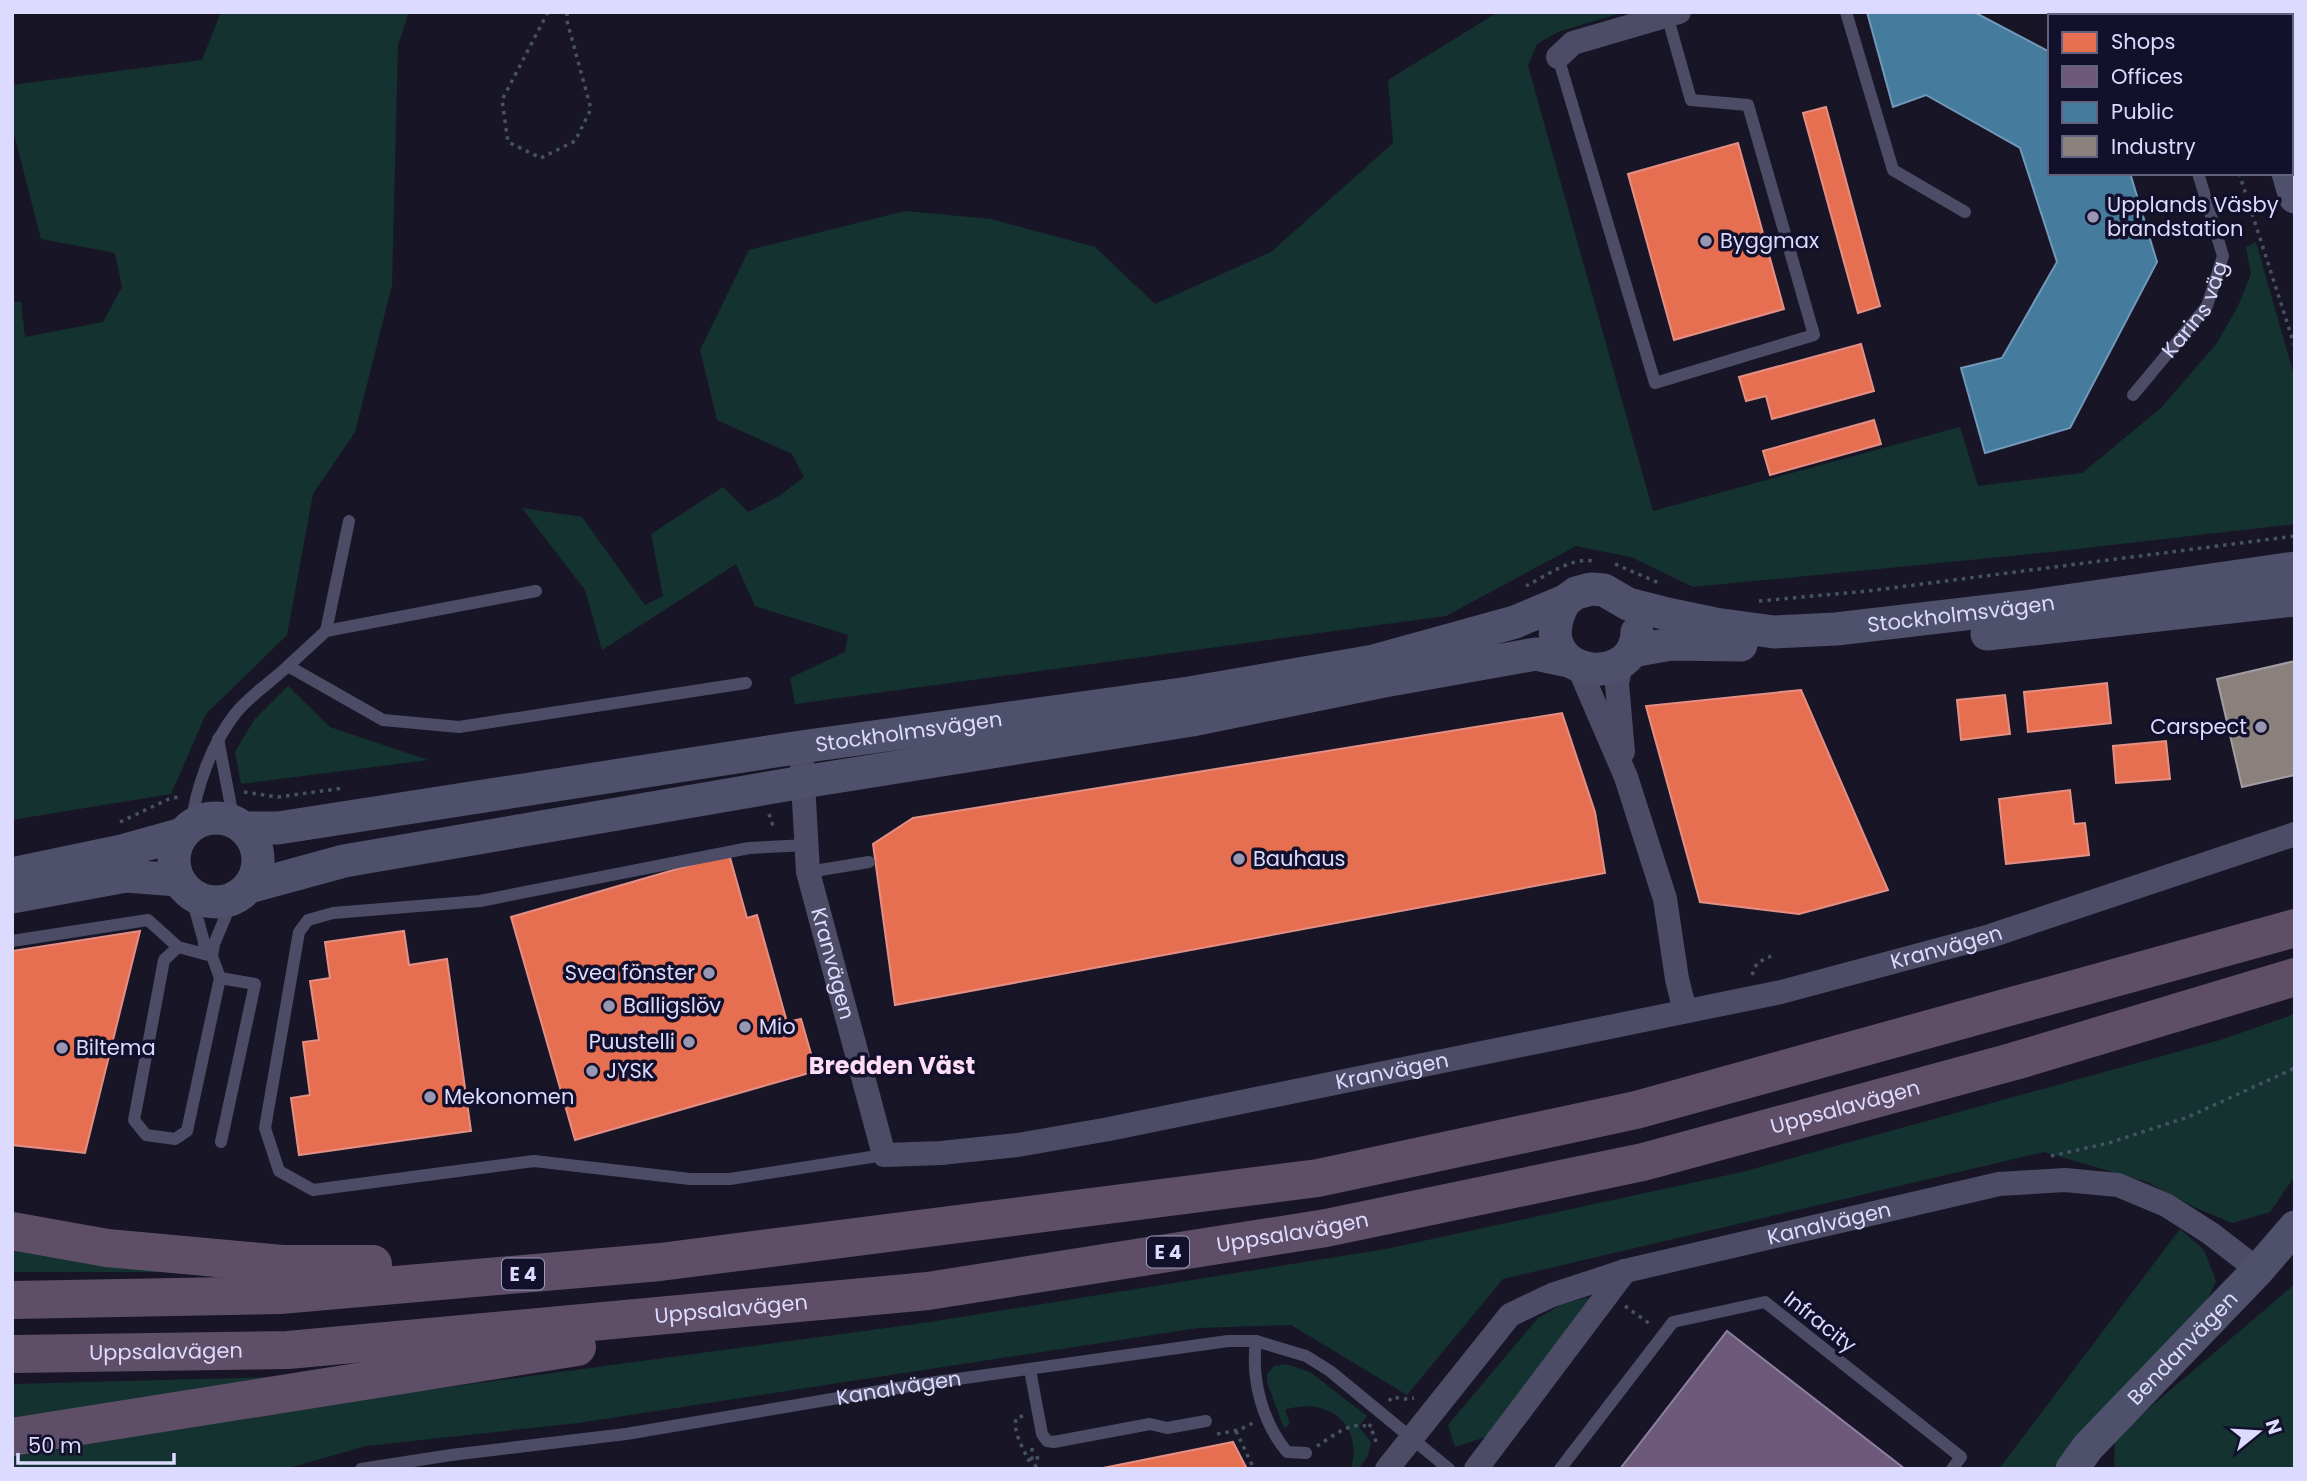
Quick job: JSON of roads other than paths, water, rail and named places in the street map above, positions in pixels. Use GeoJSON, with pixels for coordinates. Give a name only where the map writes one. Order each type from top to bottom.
{"type":"FeatureCollection","features":[{"type":"Feature","properties":{"kind":"highway","name":"E 4"},"geometry":{"type":"LineString","coordinates":[[12,1300],[280,1295],[660,1262],[1318,1178],[1636,1110],[2295,928]]}},
{"type":"Feature","properties":{"kind":"highway","name":"Uppsalavägen"},"geometry":{"type":"LineString","coordinates":[[12,1354],[288,1350],[928,1291],[1326,1228],[1643,1162],[2015,1061],[2295,977]]}},
{"type":"Feature","properties":{"kind":"highway"},"geometry":{"type":"LineString","coordinates":[[12,1231],[107,1248],[282,1264],[368,1264],[1031,1213]]}},
{"type":"Feature","properties":{"kind":"highway"},"geometry":{"type":"LineString","coordinates":[[12,1437],[928,1291]]}},
{"type":"Feature","properties":{"kind":"main road"},"geometry":{"type":"LineString","coordinates":[[2289,175],[2295,197]]}},
{"type":"Feature","properties":{"kind":"main road","name":"Stockholmsvägen"},"geometry":{"type":"LineString","coordinates":[[12,874],[122,851],[187,830],[212,818],[239,825],[278,828],[802,747],[1189,693],[1374,661],[1515,622],[1565,601],[1576,593],[1591,589],[1604,590],[1628,604],[1715,624],[1774,632],[1836,629],[2024,607],[2295,568]]}},
{"type":"Feature","properties":{"kind":"main road","name":"Stockholmsvägen"},"geometry":{"type":"LineString","coordinates":[[12,898],[126,876],[184,888],[212,903],[344,861],[803,782],[1192,720],[1384,681],[1536,654],[1592,670],[1605,669],[1627,656],[1671,643],[1845,646],[1936,640],[2295,600]]}},
{"type":"Feature","properties":{"kind":"main road"},"geometry":{"type":"LineString","coordinates":[[1565,601],[1556,617],[1556,643],[1574,665]]}},
{"type":"Feature","properties":{"kind":"main road"},"geometry":{"type":"LineString","coordinates":[[1627,656],[1637,638],[1634,615],[1628,604]]}},
{"type":"Feature","properties":{"kind":"main road"},"geometry":{"type":"LineString","coordinates":[[239,825],[257,847],[258,858],[255,878],[241,893]]}},
{"type":"Feature","properties":{"kind":"main road"},"geometry":{"type":"LineString","coordinates":[[184,888],[174,855],[187,830]]}},
{"type":"Feature","properties":{"kind":"main road","name":"Bendanvägen"},"geometry":{"type":"LineString","coordinates":[[2072,1469],[2088,1447],[2258,1270],[2295,1227]]}},
{"type":"Feature","properties":{"kind":"street"},"geometry":{"type":"LineString","coordinates":[[1558,57],[1573,43],[1673,14]]}},
{"type":"Feature","properties":{"kind":"street"},"geometry":{"type":"LineString","coordinates":[[1626,777],[1617,684],[1627,656]]}},
{"type":"Feature","properties":{"kind":"street"},"geometry":{"type":"LineString","coordinates":[[1574,665],[1626,777],[1665,899],[1677,979],[1685,1011]]}},
{"type":"Feature","properties":{"kind":"street","name":"Kranvägen"},"geometry":{"type":"LineString","coordinates":[[802,747],[808,872],[884,1155],[941,1153],[1018,1145],[1317,1088],[1781,992],[1990,936],[2295,834]]}},
{"type":"Feature","properties":{"kind":"street","name":"Kanalvägen"},"geometry":{"type":"LineString","coordinates":[[1411,1437],[1510,1315],[1552,1295],[1625,1271],[1999,1184],[2065,1180],[2118,1185],[2166,1205],[2210,1233],[2258,1270]]}},
{"type":"Feature","properties":{"kind":"street"},"geometry":{"type":"LineString","coordinates":[[1476,1469],[1625,1271]]}},
{"type":"Feature","properties":{"kind":"street"},"geometry":{"type":"LineString","coordinates":[[1387,1469],[1411,1437]]}},
{"type":"Feature","properties":{"kind":"lane"},"geometry":{"type":"LineString","coordinates":[[1846,12],[1893,170],[1965,212]]}},
{"type":"Feature","properties":{"kind":"lane"},"geometry":{"type":"LineString","coordinates":[[1558,57],[1655,383],[1814,335],[1748,105],[1691,100],[1673,14]]}},
{"type":"Feature","properties":{"kind":"lane","name":"Karins väg"},"geometry":{"type":"LineString","coordinates":[[2133,395],[2207,306],[2223,256],[2199,175]]}},
{"type":"Feature","properties":{"kind":"lane"},"geometry":{"type":"LineString","coordinates":[[326,631],[349,521]]}},
{"type":"Feature","properties":{"kind":"lane"},"geometry":{"type":"LineString","coordinates":[[187,830],[218,739],[237,712],[326,631],[536,591]]}},
{"type":"Feature","properties":{"kind":"lane"},"geometry":{"type":"LineString","coordinates":[[288,666],[383,720],[459,727],[746,683]]}},
{"type":"Feature","properties":{"kind":"lane"},"geometry":{"type":"LineString","coordinates":[[218,739],[239,825]]}},
{"type":"Feature","properties":{"kind":"lane"},"geometry":{"type":"LineString","coordinates":[[807,845],[749,848],[480,901],[333,913],[309,920],[299,932],[265,1128],[279,1171],[313,1190],[534,1161],[690,1179],[730,1179],[884,1155]]}},
{"type":"Feature","properties":{"kind":"lane"},"geometry":{"type":"LineString","coordinates":[[808,872],[869,862]]}},
{"type":"Feature","properties":{"kind":"lane"},"geometry":{"type":"LineString","coordinates":[[178,947],[164,960],[134,1120],[146,1135],[175,1139],[187,1131],[220,978],[208,955],[184,888]]}},
{"type":"Feature","properties":{"kind":"lane"},"geometry":{"type":"LineString","coordinates":[[208,955],[241,893]]}},
{"type":"Feature","properties":{"kind":"lane"},"geometry":{"type":"LineString","coordinates":[[12,940],[148,920],[178,947],[208,955]]}},
{"type":"Feature","properties":{"kind":"lane"},"geometry":{"type":"LineString","coordinates":[[220,978],[255,985],[221,1142]]}},
{"type":"Feature","properties":{"kind":"lane","name":"Infracity"},"geometry":{"type":"LineString","coordinates":[[1560,1469],[1673,1322],[1765,1302],[1961,1457],[1952,1469]]}},
{"type":"Feature","properties":{"kind":"lane","name":"Kanalvägen"},"geometry":{"type":"LineString","coordinates":[[361,1469],[626,1434],[915,1385],[1228,1340],[1256,1341],[1306,1356],[1330,1371],[1449,1469]]}},
{"type":"Feature","properties":{"kind":"lane"},"geometry":{"type":"LineString","coordinates":[[1256,1341],[1253,1362],[1255,1382],[1267,1417],[1287,1452],[1306,1453]]}},
{"type":"Feature","properties":{"kind":"lane"},"geometry":{"type":"LineString","coordinates":[[1030,1370],[1042,1434],[1047,1441],[1054,1442],[1150,1424],[1167,1428],[1206,1421]]}},
{"type":"Feature","properties":{"kind":"place","name":"Upplands Väsby brandstation"},"geometry":{"type":"Point","coordinates":[2093,217]}},
{"type":"Feature","properties":{"kind":"place","name":"Byggmax"},"geometry":{"type":"Point","coordinates":[1706,241]}},
{"type":"Feature","properties":{"kind":"place","name":"Carspect"},"geometry":{"type":"Point","coordinates":[2261,727]}},
{"type":"Feature","properties":{"kind":"place","name":"Bauhaus"},"geometry":{"type":"Point","coordinates":[1239,859]}},
{"type":"Feature","properties":{"kind":"place","name":"Svea fönster"},"geometry":{"type":"Point","coordinates":[709,973]}},
{"type":"Feature","properties":{"kind":"place","name":"Balligslöv"},"geometry":{"type":"Point","coordinates":[609,1006]}},
{"type":"Feature","properties":{"kind":"place","name":"Mio"},"geometry":{"type":"Point","coordinates":[745,1027]}},
{"type":"Feature","properties":{"kind":"place","name":"Puustelli"},"geometry":{"type":"Point","coordinates":[689,1042]}},
{"type":"Feature","properties":{"kind":"place","name":"Biltema"},"geometry":{"type":"Point","coordinates":[62,1048]}},
{"type":"Feature","properties":{"kind":"place","name":"JYSK"},"geometry":{"type":"Point","coordinates":[592,1071]}},
{"type":"Feature","properties":{"kind":"place","name":"Mekonomen"},"geometry":{"type":"Point","coordinates":[430,1097]}},
{"type":"Feature","properties":{"kind":"district","name":"Bredden Väst"},"geometry":{"type":"Point","coordinates":[892,1066]}}]}
